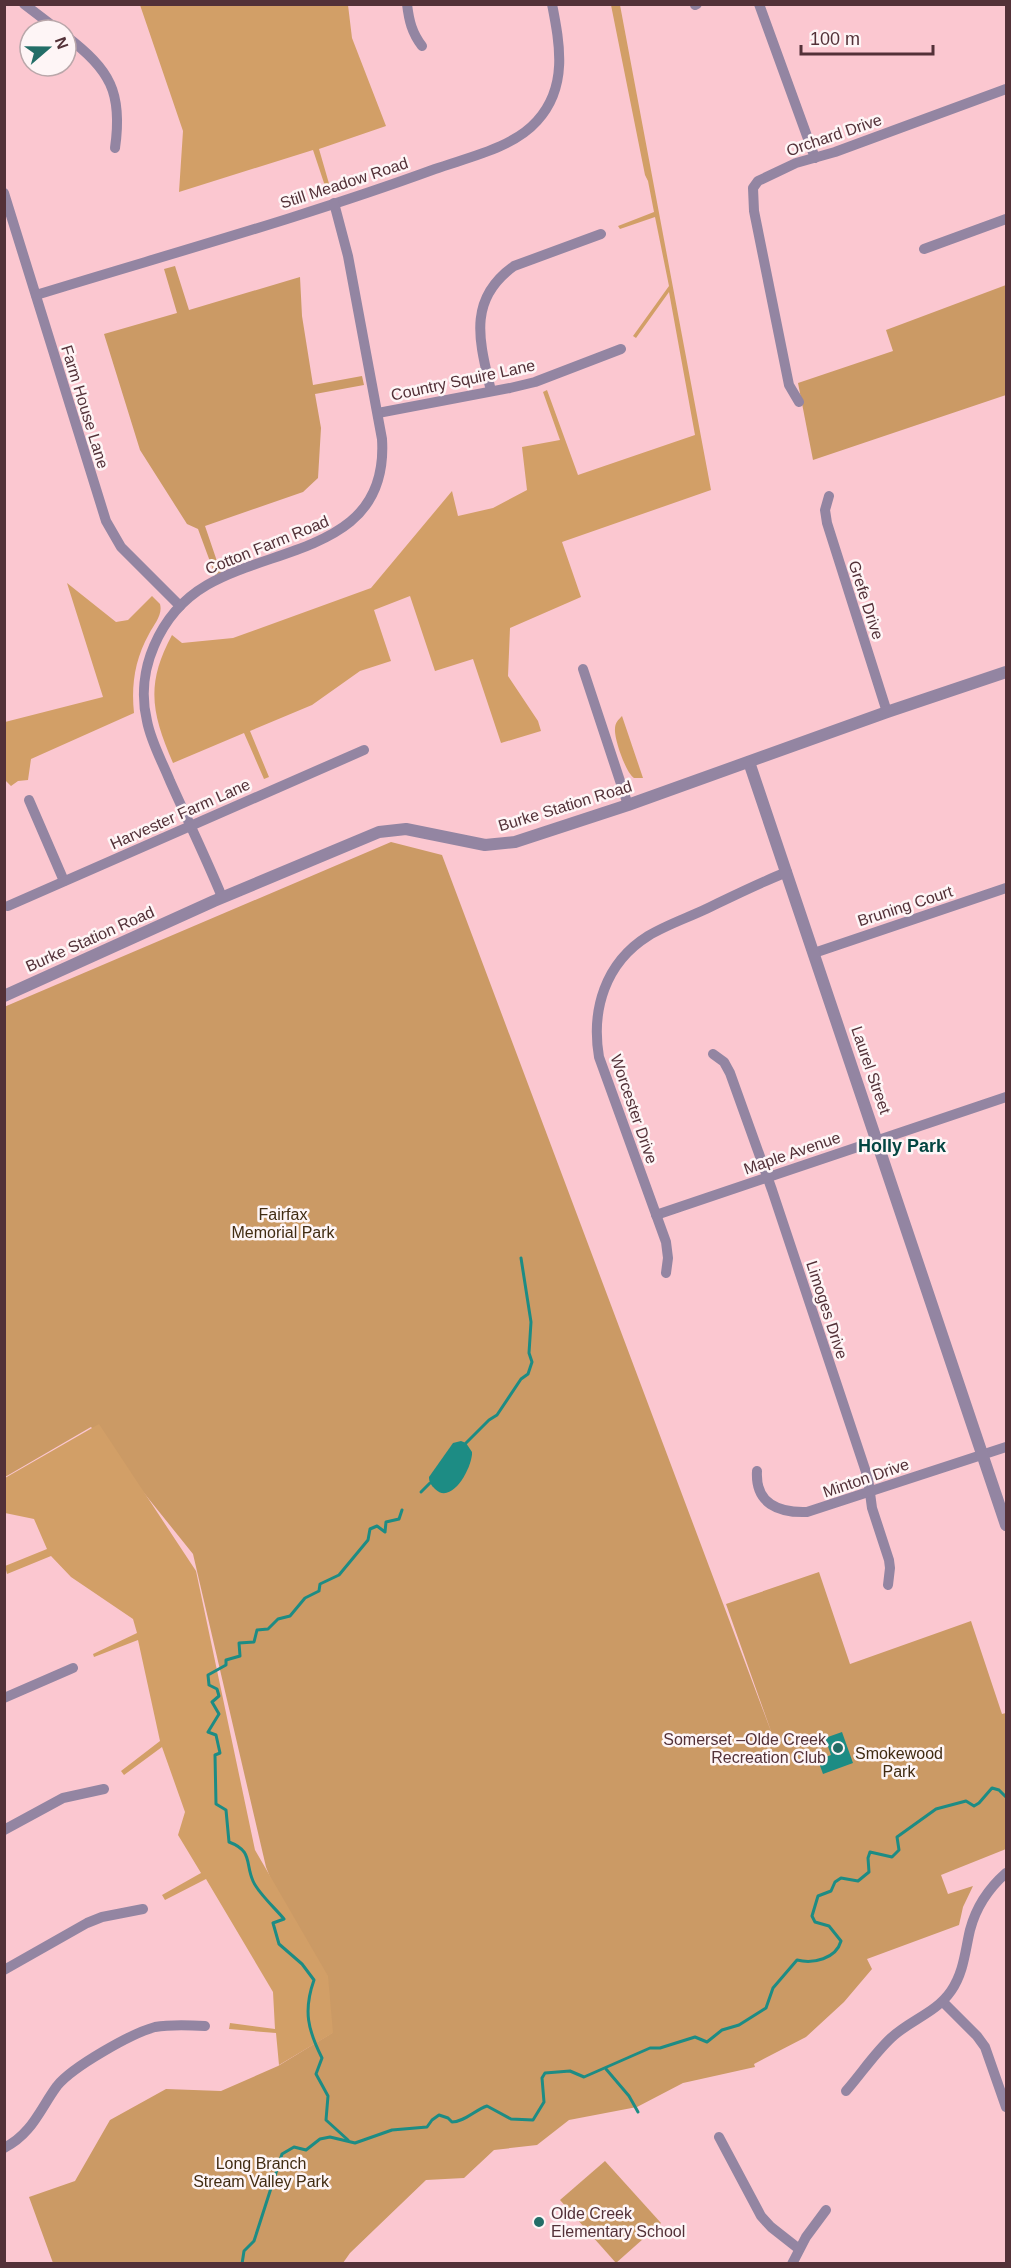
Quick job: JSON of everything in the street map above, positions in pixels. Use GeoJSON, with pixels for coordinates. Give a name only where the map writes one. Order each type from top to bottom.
{"type":"FeatureCollection","features":[{"type":"Feature","properties":{"kind":"street"},"geometry":{"type":"LineString","coordinates":[[24,4],[42,18]]}},
{"type":"Feature","properties":{"kind":"street"},"geometry":{"type":"LineString","coordinates":[[407,4],[410,25],[422,46]]}},
{"type":"Feature","properties":{"kind":"street","name":"Still Meadow Road"},"geometry":{"type":"LineString","coordinates":[[36,295],[334,203],[504,144],[527,131],[546,110],[558,83],[560,57],[552,4]]}},
{"type":"Feature","properties":{"kind":"street"},"geometry":{"type":"LineString","coordinates":[[759,4],[815,158]]}},
{"type":"Feature","properties":{"kind":"street"},"geometry":{"type":"LineString","coordinates":[[78,46],[90,56],[109,82],[118,110],[115,148]]}},
{"type":"Feature","properties":{"kind":"street","name":"Orchard Drive"},"geometry":{"type":"LineString","coordinates":[[799,402],[789,385],[765,270],[753,199],[755,185],[762,177],[1006,89]]}},
{"type":"Feature","properties":{"kind":"street","name":"Farm House Lane"},"geometry":{"type":"LineString","coordinates":[[4,193],[106,521],[122,547],[180,606]]}},
{"type":"Feature","properties":{"kind":"street","name":"Cotton Farm Road"},"geometry":{"type":"LineString","coordinates":[[222,897],[152,739],[144,702],[145,677],[151,654],[160,634],[180,606],[219,579],[328,538],[352,521],[370,499],[380,473],[383,448],[348,256],[334,203]]}},
{"type":"Feature","properties":{"kind":"street"},"geometry":{"type":"LineString","coordinates":[[924,249],[1006,219]]}},
{"type":"Feature","properties":{"kind":"street"},"geometry":{"type":"LineString","coordinates":[[492,391],[480,323],[483,303],[492,286],[514,266],[601,234]]}},
{"type":"Feature","properties":{"kind":"street","name":"Country Squire Lane"},"geometry":{"type":"LineString","coordinates":[[378,413],[535,381],[621,349]]}},
{"type":"Feature","properties":{"kind":"street","name":"Grefe Drive"},"geometry":{"type":"LineString","coordinates":[[829,496],[825,510],[827,524],[887,712]]}},
{"type":"Feature","properties":{"kind":"street"},"geometry":{"type":"LineString","coordinates":[[583,669],[628,805]]}},
{"type":"Feature","properties":{"kind":"street","name":"Burke Station Road"},"geometry":{"type":"LineString","coordinates":[[4,996],[222,897],[380,832],[406,829],[476,844],[509,843],[628,805],[1006,672]]}},
{"type":"Feature","properties":{"kind":"street","name":"Harvester Farm Lane"},"geometry":{"type":"LineString","coordinates":[[8,906],[364,750]]}},
{"type":"Feature","properties":{"kind":"street","name":"Laurel Street"},"geometry":{"type":"LineString","coordinates":[[749,762],[784,873],[814,953],[1006,1525]]}},
{"type":"Feature","properties":{"kind":"street"},"geometry":{"type":"LineString","coordinates":[[29,800],[64,881]]}},
{"type":"Feature","properties":{"kind":"street","name":"Worcester Drive"},"geometry":{"type":"LineString","coordinates":[[666,1273],[668,1258],[666,1242],[599,1057],[596,1024],[603,990],[620,961],[645,937],[784,873]]}},
{"type":"Feature","properties":{"kind":"street","name":"Bruning Court"},"geometry":{"type":"LineString","coordinates":[[814,953],[1006,888]]}},
{"type":"Feature","properties":{"kind":"street","name":"Limoges Drive"},"geometry":{"type":"LineString","coordinates":[[713,1054],[724,1062],[730,1072],[871,1492],[872,1508],[891,1568],[888,1585]]}},
{"type":"Feature","properties":{"kind":"street","name":"Maple Avenue"},"geometry":{"type":"LineString","coordinates":[[656,1215],[1006,1097]]}},
{"type":"Feature","properties":{"kind":"street","name":"Minton Drive"},"geometry":{"type":"LineString","coordinates":[[757,1471],[758,1487],[765,1499],[776,1507],[795,1512],[820,1509],[1006,1447]]}},
{"type":"Feature","properties":{"kind":"street"},"geometry":{"type":"LineString","coordinates":[[4,1698],[73,1668]]}},
{"type":"Feature","properties":{"kind":"street"},"geometry":{"type":"LineString","coordinates":[[4,1830],[63,1798],[104,1789]]}},
{"type":"Feature","properties":{"kind":"street"},"geometry":{"type":"LineString","coordinates":[[846,2091],[890,2038],[943,2002],[960,1974],[975,1913],[990,1889],[1006,1873]]}},
{"type":"Feature","properties":{"kind":"street"},"geometry":{"type":"LineString","coordinates":[[4,1970],[87,1923],[102,1917],[143,1909]]}},
{"type":"Feature","properties":{"kind":"street"},"geometry":{"type":"LineString","coordinates":[[943,2002],[985,2047],[1006,2107]]}},
{"type":"Feature","properties":{"kind":"street"},"geometry":{"type":"LineString","coordinates":[[4,2148],[26,2133],[60,2083],[78,2068],[148,2030],[165,2026],[206,2026]]}},
{"type":"Feature","properties":{"kind":"street"},"geometry":{"type":"LineString","coordinates":[[719,2137],[761,2216],[771,2227],[799,2248]]}},
{"type":"Feature","properties":{"kind":"street"},"geometry":{"type":"LineString","coordinates":[[792,2264],[799,2248],[826,2210]]}},
{"type":"Feature","properties":{"kind":"green space"},"geometry":{"type":"Polygon","coordinates":[[[175,266],[189,310],[300,277],[302,316],[313,385],[362,376],[364,385],[315,394],[321,428],[318,478],[303,492],[205,526],[221,573],[215,575],[198,529],[187,524],[140,450],[104,334],[177,313],[164,269],[175,266]]]}},
{"type":"Feature","properties":{"kind":"green space"},"geometry":{"type":"Polygon","coordinates":[[[1006,285],[1006,395],[813,460],[798,383],[893,351],[886,330],[1006,285]]]}},
{"type":"Feature","properties":{"kind":"green space","name":"Fairfax Memorial Park"},"geometry":{"type":"Polygon","coordinates":[[[391,842],[442,855],[772,1734],[726,1604],[819,1572],[850,1664],[971,1621],[1002,1714],[1006,1713],[1006,1849],[941,1875],[948,1894],[973,1886],[963,1907],[959,1925],[867,1959],[872,1969],[844,2002],[806,2037],[754,2064],[755,2067],[683,2083],[637,2107],[569,2120],[537,2145],[494,2150],[464,2178],[426,2180],[350,2253],[343,2263],[53,2263],[29,2197],[75,2181],[110,2120],[166,2089],[221,2091],[278,2066],[332,2033],[266,1867],[193,1554],[91,1427],[5,1477],[4,1007],[391,842]]]}},
{"type":"Feature","properties":{"kind":"green space"},"geometry":{"type":"Polygon","coordinates":[[[605,2161],[661,2223],[616,2263],[560,2200],[605,2161]]]}},
{"type":"Feature","properties":{"kind":"shaded area"},"geometry":{"type":"Polygon","coordinates":[[[140,5],[348,5],[352,38],[386,126],[319,149],[332,194],[328,195],[313,150],[179,192],[183,131],[140,5]]]}},
{"type":"Feature","properties":{"kind":"shaded area"},"geometry":{"type":"Polygon","coordinates":[[[611,5],[620,5],[711,490],[562,542],[581,597],[510,628],[508,676],[538,721],[541,731],[501,743],[473,659],[435,671],[410,596],[374,610],[391,661],[360,671],[312,705],[250,731],[269,777],[264,779],[244,733],[173,763],[160,729],[154,699],[158,669],[172,635],[182,643],[233,638],[371,588],[452,491],[458,516],[493,508],[527,490],[522,447],[560,440],[543,392],[547,390],[578,475],[695,435],[669,292],[636,338],[633,336],[669,286],[655,217],[620,229],[618,226],[654,212],[611,5]]]}},
{"type":"Feature","properties":{"kind":"shaded area"},"geometry":{"type":"Polygon","coordinates":[[[67,583],[116,622],[128,620],[152,596],[160,604],[159,616],[144,643],[137,663],[133,692],[134,713],[31,759],[28,780],[18,781],[11,786],[5,780],[5,722],[103,697],[67,583]]]}},
{"type":"Feature","properties":{"kind":"shaded area"},"geometry":{"type":"Polygon","coordinates":[[[622,716],[643,778],[634,778],[631,775],[618,748],[615,727],[622,716]]]}},
{"type":"Feature","properties":{"kind":"shaded area"},"geometry":{"type":"Polygon","coordinates":[[[99,1424],[196,1571],[255,1850],[328,1976],[333,2033],[279,2065],[276,2033],[229,2029],[230,2023],[275,2029],[273,1992],[206,1879],[165,1900],[162,1895],[201,1873],[178,1835],[185,1812],[162,1747],[124,1775],[121,1771],[160,1741],[138,1640],[94,1657],[93,1654],[137,1633],[133,1619],[71,1577],[51,1556],[7,1574],[5,1566],[47,1549],[34,1519],[5,1513],[5,1478],[99,1424]]]}},
{"type":"Feature","properties":{"kind":"water"},"geometry":{"type":"Polygon","coordinates":[[[461,1441],[466,1443],[472,1452],[469,1466],[454,1488],[442,1493],[432,1486],[429,1477],[453,1443],[461,1441]]]}},
{"type":"Feature","properties":{"kind":"water"},"geometry":{"type":"Polygon","coordinates":[[[842,1732],[853,1763],[823,1774],[818,1760],[831,1755],[825,1738],[842,1732]]]}},
{"type":"Feature","properties":{"kind":"waterway"},"geometry":{"type":"LineString","coordinates":[[466,1443],[497,1415],[521,1379],[528,1374],[532,1362],[529,1353],[531,1322],[521,1258]]}},
{"type":"Feature","properties":{"kind":"waterway"},"geometry":{"type":"LineString","coordinates":[[421,1492],[430,1483]]}},
{"type":"Feature","properties":{"kind":"waterway"},"geometry":{"type":"LineString","coordinates":[[348,2140],[326,2120],[328,2096],[316,2074],[322,2058],[310,2029],[308,2011],[314,1980],[302,1964],[279,1944],[273,1923],[284,1919],[255,1886],[245,1854],[242,1849],[229,1842],[226,1810],[216,1804],[215,1755],[220,1753],[216,1735],[208,1732],[219,1714],[212,1702],[219,1696],[217,1689],[209,1685],[208,1675],[226,1665],[226,1660],[240,1656],[239,1643],[254,1642],[257,1630],[268,1629],[278,1619],[290,1616],[305,1598],[319,1591],[320,1584],[339,1575],[368,1540],[370,1529],[377,1526],[385,1532],[386,1522],[399,1519],[402,1510]]}},
{"type":"Feature","properties":{"kind":"waterway"},"geometry":{"type":"LineString","coordinates":[[242,2264],[244,2251],[254,2241],[282,2154],[294,2147],[306,2150],[320,2139],[330,2137],[355,2143],[392,2130],[427,2127],[439,2115],[452,2122],[487,2106],[511,2119],[533,2120],[544,2102],[542,2078],[545,2073],[570,2071],[584,2077],[650,2048],[660,2048],[695,2037],[707,2042],[722,2030],[739,2025],[766,2008],[773,1988],[797,1960],[823,1959],[834,1952],[841,1941],[829,1926],[815,1922],[812,1916],[818,1896],[831,1891],[835,1882],[841,1878],[858,1881],[869,1872],[870,1852],[892,1857],[899,1850],[897,1837],[936,1809],[966,1801],[974,1806],[992,1788],[999,1790],[1006,1797]]}},
{"type":"Feature","properties":{"kind":"waterway"},"geometry":{"type":"LineString","coordinates":[[606,2069],[629,2096],[638,2112]]}},
{"type":"Feature","properties":{"kind":"place","name":"Somerset –Olde Creek Recreation Club"},"geometry":{"type":"Point","coordinates":[838,1748]}},
{"type":"Feature","properties":{"kind":"place","name":"Olde Creek Elementary School"},"geometry":{"type":"Point","coordinates":[539,2222]}},
{"type":"Feature","properties":{"kind":"district","name":"Holly Park"},"geometry":{"type":"Point","coordinates":[902,1146]}},
{"type":"Feature","properties":{"kind":"park label","name":"Smokewood Park"},"geometry":{"type":"Point","coordinates":[899,1762]}},
{"type":"Feature","properties":{"kind":"park label","name":"Long Branch Stream Valley Park"},"geometry":{"type":"Point","coordinates":[261,2172]}}]}
